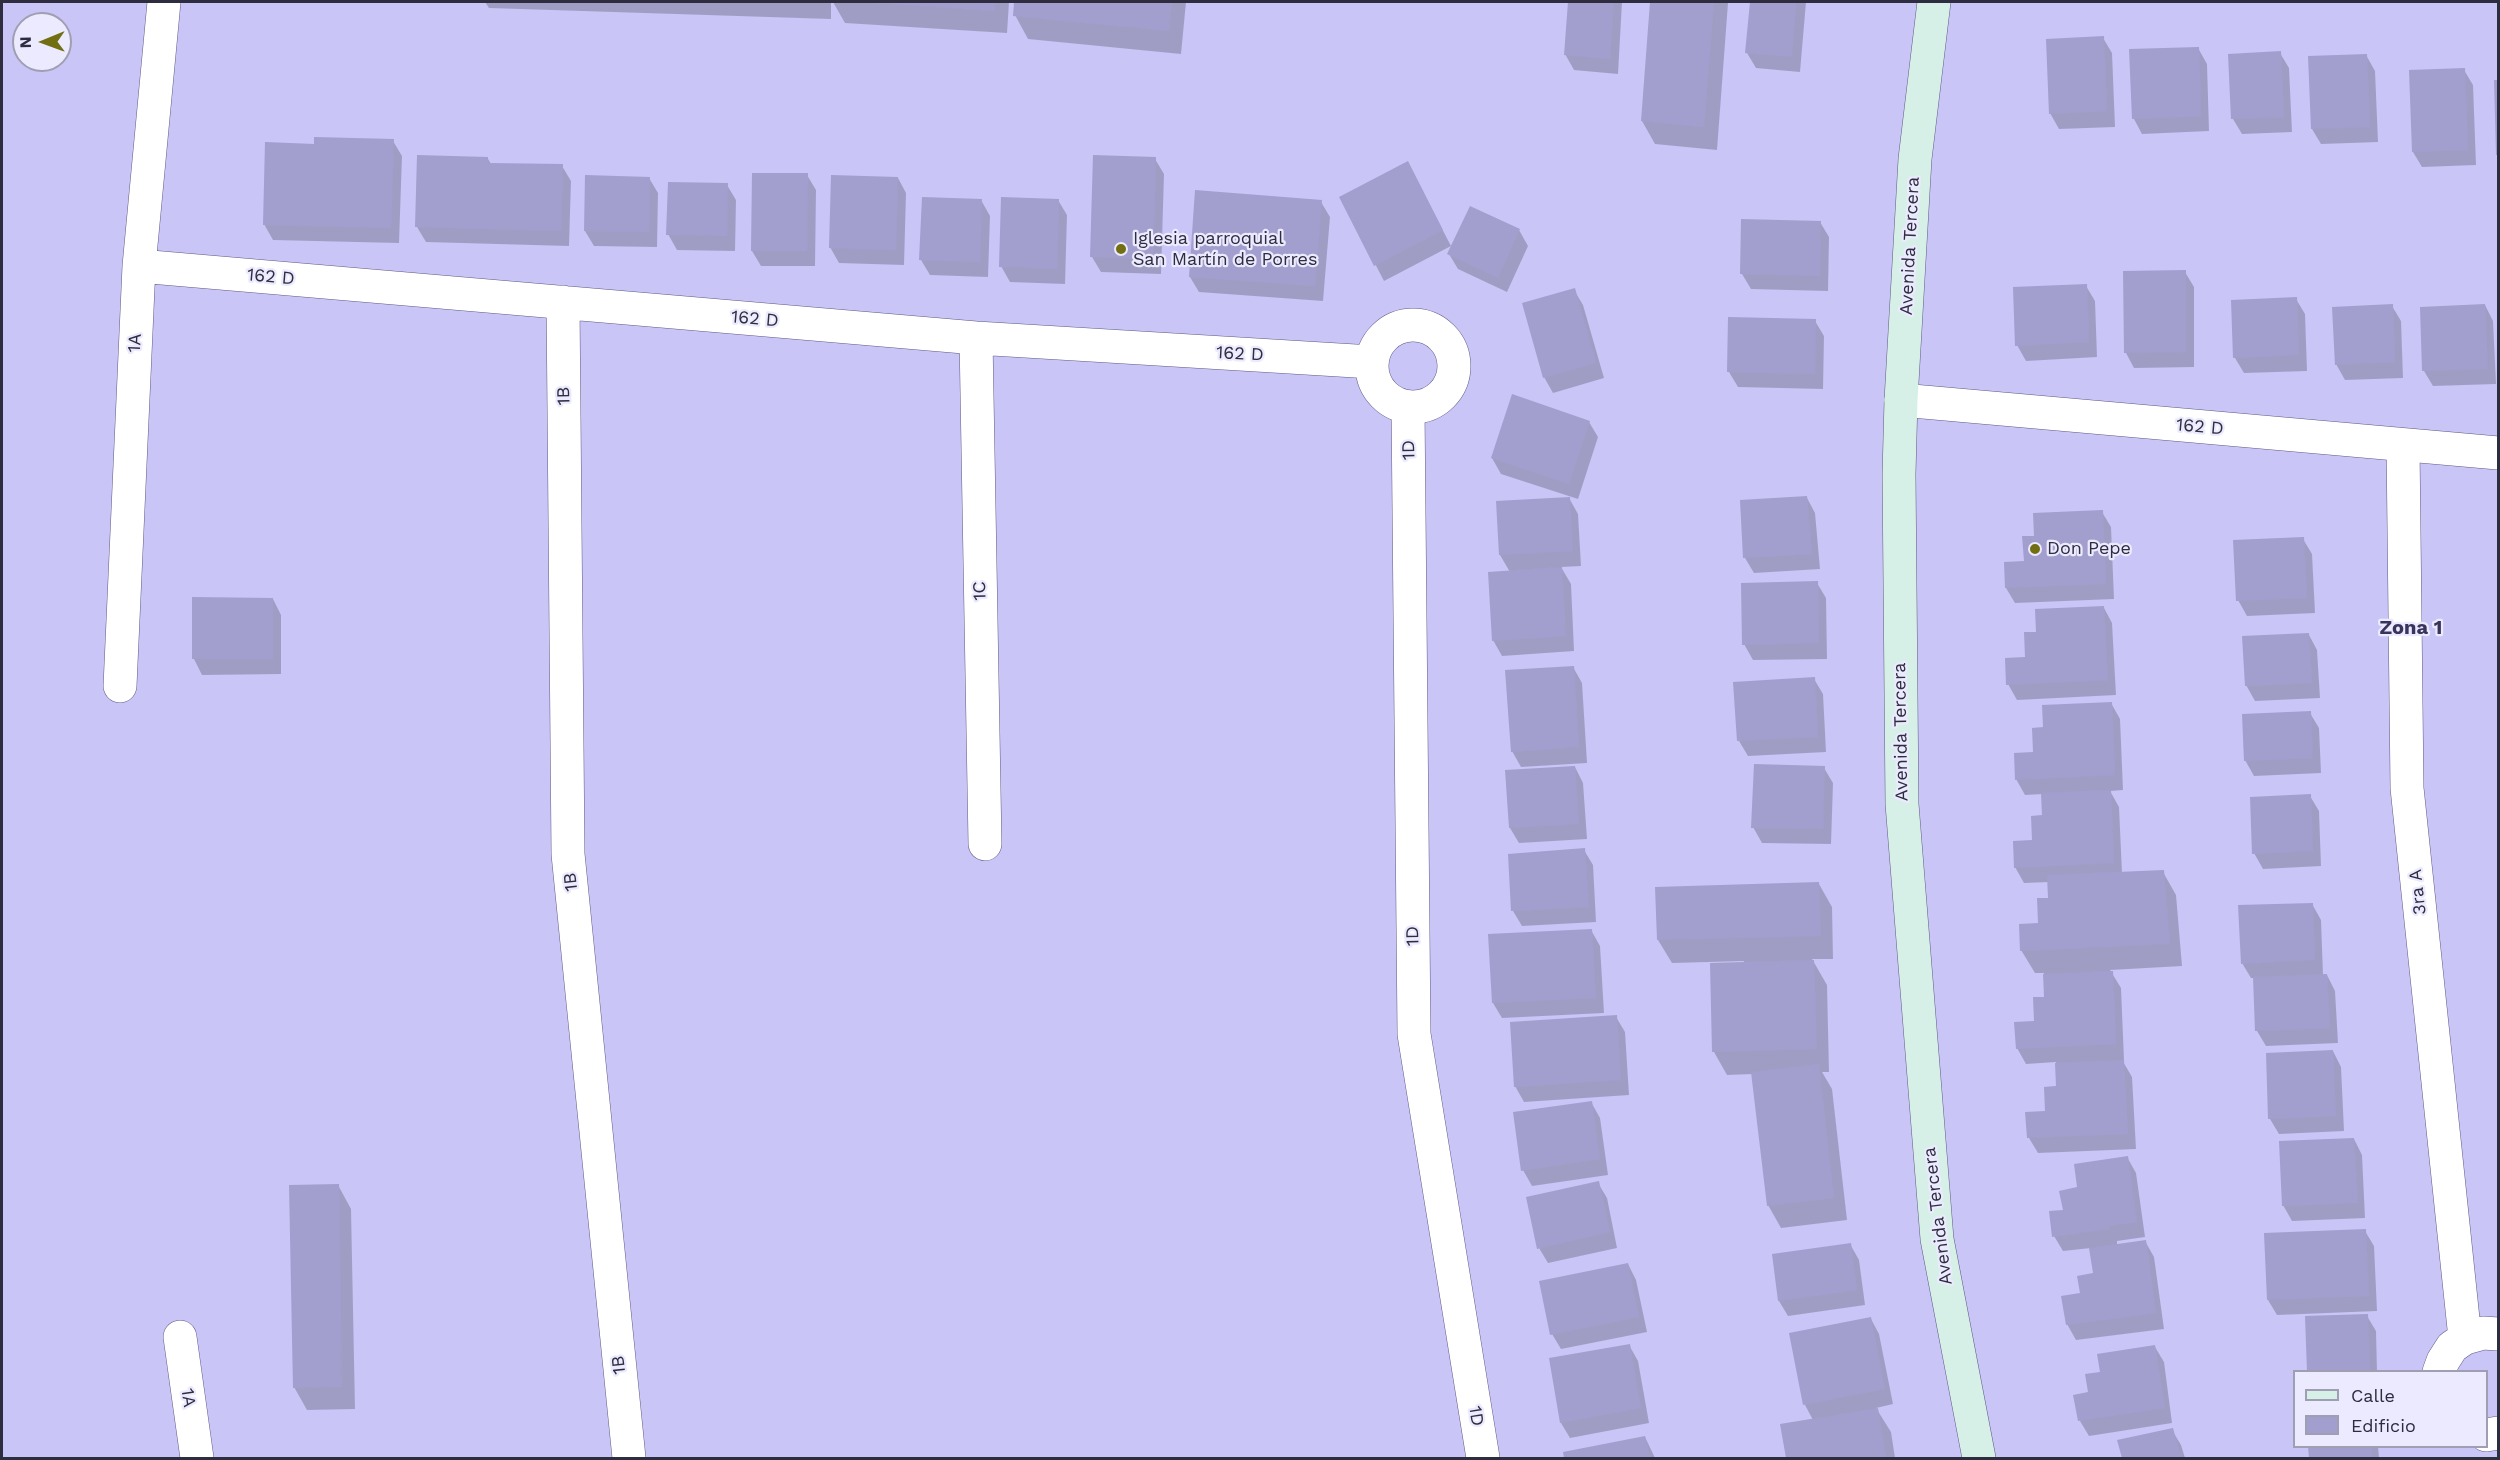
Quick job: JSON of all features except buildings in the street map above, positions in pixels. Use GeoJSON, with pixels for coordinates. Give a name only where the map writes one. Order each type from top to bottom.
{"type":"FeatureCollection","features":[{"type":"Feature","properties":{"kind":"main road","name":"Avenida Tercera"},"geometry":{"type":"LineString","coordinates":[[1934,2],[1915,159],[1901,400],[1899,474],[1902,804],[1937,1239],[1979,1458]]}},
{"type":"Feature","properties":{"kind":"street","name":"1A"},"geometry":{"type":"LineString","coordinates":[[120,686],[139,266],[164,2]]}},
{"type":"Feature","properties":{"kind":"street","name":"162 D"},"geometry":{"type":"LineString","coordinates":[[139,266],[976,338],[1372,362]]}},
{"type":"Feature","properties":{"kind":"street","name":"1B"},"geometry":{"type":"LineString","coordinates":[[563,302],[568,854],[628,1458]]}},
{"type":"Feature","properties":{"kind":"street"},"geometry":{"type":"LineString","coordinates":[[1416,324],[1432,328],[1444,338],[1452,353],[1454,369],[1449,385],[1439,398],[1425,405],[1408,407],[1393,402],[1381,392],[1373,378],[1372,362],[1376,346],[1386,334],[1400,326],[1416,324]]}},
{"type":"Feature","properties":{"kind":"street","name":"1C"},"geometry":{"type":"LineString","coordinates":[[976,338],[985,844]]}},
{"type":"Feature","properties":{"kind":"street","name":"162 D"},"geometry":{"type":"LineString","coordinates":[[1901,400],[2499,453]]}},
{"type":"Feature","properties":{"kind":"street","name":"1D"},"geometry":{"type":"LineString","coordinates":[[1408,407],[1414,1034],[1483,1458]]}},
{"type":"Feature","properties":{"kind":"street","name":"3ra A"},"geometry":{"type":"LineString","coordinates":[[2403,445],[2407,788],[2465,1338]]}},
{"type":"Feature","properties":{"kind":"street"},"geometry":{"type":"LineString","coordinates":[[2439,1370],[2452,1347],[2465,1338],[2482,1333],[2499,1334]]}},
{"type":"Feature","properties":{"kind":"street","name":"1A"},"geometry":{"type":"LineString","coordinates":[[180,1337],[197,1458]]}},
{"type":"Feature","properties":{"kind":"place","name":"Iglesia parroquial San Martín de Porres"},"geometry":{"type":"Point","coordinates":[1121,249]}},
{"type":"Feature","properties":{"kind":"place","name":"Don Pepe"},"geometry":{"type":"Point","coordinates":[2035,549]}},
{"type":"Feature","properties":{"kind":"district","name":"Zona 1"},"geometry":{"type":"Point","coordinates":[2411,628]}}]}
